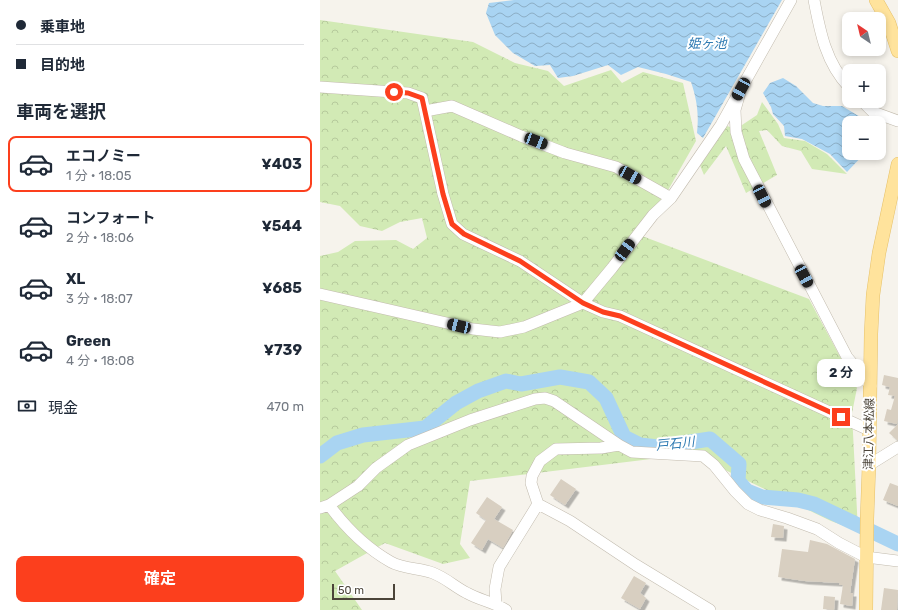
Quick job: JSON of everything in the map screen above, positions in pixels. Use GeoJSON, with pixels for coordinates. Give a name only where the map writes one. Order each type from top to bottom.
{"type":"FeatureCollection","features":[{"type":"Feature","properties":{"kind":"main road"},"geometry":{"type":"LineString","coordinates":[[876,0],[889,23],[898,51]]}},
{"type":"Feature","properties":{"kind":"main road","name":"津江八本松線"},"geometry":{"type":"LineString","coordinates":[[866,610],[866,519],[869,465],[873,295],[879,253],[898,164]]}},
{"type":"Feature","properties":{"kind":"street"},"geometry":{"type":"LineString","coordinates":[[320,294],[473,329],[500,332],[524,327],[583,303],[653,215],[671,198],[721,125],[791,0]]}},
{"type":"Feature","properties":{"kind":"street"},"geometry":{"type":"LineString","coordinates":[[814,0],[821,36],[829,58],[842,79]]}},
{"type":"Feature","properties":{"kind":"street"},"geometry":{"type":"LineString","coordinates":[[320,87],[408,93],[422,98],[443,194],[452,224],[464,234],[520,261],[583,303],[603,312],[620,316],[869,430]]}},
{"type":"Feature","properties":{"kind":"street"},"geometry":{"type":"LineString","coordinates":[[741,89],[735,110],[736,132],[744,158],[847,357],[870,386]]}},
{"type":"Feature","properties":{"kind":"street"},"geometry":{"type":"LineString","coordinates":[[425,111],[452,106],[521,136],[565,153],[616,167],[671,198]]}},
{"type":"Feature","properties":{"kind":"street"},"geometry":{"type":"LineString","coordinates":[[869,108],[873,112],[898,121]]}},
{"type":"Feature","properties":{"kind":"street"},"geometry":{"type":"LineString","coordinates":[[506,610],[496,604],[466,593],[447,580],[432,573],[393,563],[370,548],[324,506],[358,486],[376,468],[408,445],[470,420],[535,399],[545,398],[554,401],[619,445],[632,452],[703,456],[714,465],[735,491],[748,504],[760,510],[817,529],[866,553],[898,561]]}},
{"type":"Feature","properties":{"kind":"street"},"geometry":{"type":"LineString","coordinates":[[619,445],[601,448],[556,449],[540,461],[532,476],[531,483],[538,504],[570,521],[636,565],[710,610]]}},
{"type":"Feature","properties":{"kind":"street"},"geometry":{"type":"LineString","coordinates":[[869,465],[898,447]]}},
{"type":"Feature","properties":{"kind":"street"},"geometry":{"type":"LineString","coordinates":[[496,604],[495,589],[499,566],[538,504]]}},
{"type":"Feature","properties":{"kind":"green space"},"geometry":{"type":"Polygon","coordinates":[[[320,20],[473,42],[515,63],[548,71],[564,86],[611,70],[622,83],[643,72],[683,83],[696,141],[642,236],[809,299],[857,388],[852,413],[858,531],[831,521],[692,454],[470,481],[460,544],[470,558],[443,564],[385,543],[335,571],[362,610],[320,610],[320,256],[338,252],[355,241],[396,240],[413,249],[427,238],[422,218],[400,222],[382,231],[360,226],[340,206],[320,202],[320,20]]]}},
{"type":"Feature","properties":{"kind":"green space"},"geometry":{"type":"Polygon","coordinates":[[[762,102],[778,124],[784,138],[805,141],[827,154],[847,174],[812,169],[801,151],[782,146],[767,130],[759,131],[777,175],[746,193],[726,146],[704,175],[699,163],[727,126],[736,129],[757,115],[762,102]]]}},
{"type":"Feature","properties":{"kind":"water","name":"姫ヶ池"},"geometry":{"type":"Polygon","coordinates":[[[514,0],[782,0],[703,138],[697,133],[697,107],[691,82],[638,67],[621,75],[608,65],[573,76],[558,78],[550,65],[535,66],[513,53],[495,35],[486,13],[489,3],[514,0]]]}},
{"type":"Feature","properties":{"kind":"water"},"geometry":{"type":"Polygon","coordinates":[[[783,78],[796,86],[813,103],[823,106],[842,106],[842,108],[845,108],[859,116],[842,116],[842,160],[858,160],[847,172],[830,154],[802,139],[785,136],[784,126],[773,114],[771,107],[763,93],[770,83],[783,78]]]}},
{"type":"Feature","properties":{"kind":"building"},"geometry":{"type":"Polygon","coordinates":[[[884,375],[898,378],[897,424],[884,421],[887,409],[891,410],[895,396],[888,395],[890,387],[882,385],[884,375]]]}},
{"type":"Feature","properties":{"kind":"building"},"geometry":{"type":"Polygon","coordinates":[[[898,424],[898,440],[897,440],[889,433],[898,424]]]}},
{"type":"Feature","properties":{"kind":"building"},"geometry":{"type":"Polygon","coordinates":[[[561,479],[576,489],[565,505],[550,495],[561,479]]]}},
{"type":"Feature","properties":{"kind":"building"},"geometry":{"type":"Polygon","coordinates":[[[890,483],[898,486],[898,506],[883,500],[890,483]]]}},
{"type":"Feature","properties":{"kind":"building"},"geometry":{"type":"Polygon","coordinates":[[[487,497],[502,507],[494,519],[513,530],[503,548],[488,539],[482,550],[471,543],[486,520],[476,513],[487,497]]]}},
{"type":"Feature","properties":{"kind":"building"},"geometry":{"type":"Polygon","coordinates":[[[773,524],[784,526],[783,538],[771,537],[773,524]]]}},
{"type":"Feature","properties":{"kind":"building"},"geometry":{"type":"Polygon","coordinates":[[[810,540],[827,544],[855,559],[850,593],[853,593],[852,606],[840,604],[843,585],[839,585],[840,583],[805,581],[778,577],[782,549],[808,552],[810,540]]]}},
{"type":"Feature","properties":{"kind":"building"},"geometry":{"type":"Polygon","coordinates":[[[634,576],[646,583],[640,593],[646,598],[640,609],[621,598],[634,576]]]}},
{"type":"Feature","properties":{"kind":"building"},"geometry":{"type":"Polygon","coordinates":[[[884,588],[898,590],[897,610],[881,610],[884,588]]]}},
{"type":"Feature","properties":{"kind":"building"},"geometry":{"type":"Polygon","coordinates":[[[824,596],[835,597],[834,610],[823,609],[824,596]]]}},
{"type":"Feature","properties":{"kind":"waterway","name":"戸石川"},"geometry":{"type":"LineString","coordinates":[[320,456],[337,443],[363,435],[425,428],[456,403],[478,391],[506,381],[521,384],[560,377],[589,382],[606,398],[624,437],[640,445],[658,447],[710,439],[739,464],[738,481],[747,491],[762,497],[798,500],[814,504],[898,544]]}},
{"type":"Feature","properties":{"kind":"route"},"geometry":{"type":"LineString","coordinates":[[394,92],[408,93],[422,98],[443,194],[452,224],[464,234],[520,261],[583,303],[603,312],[620,316],[841,417]]}}]}
